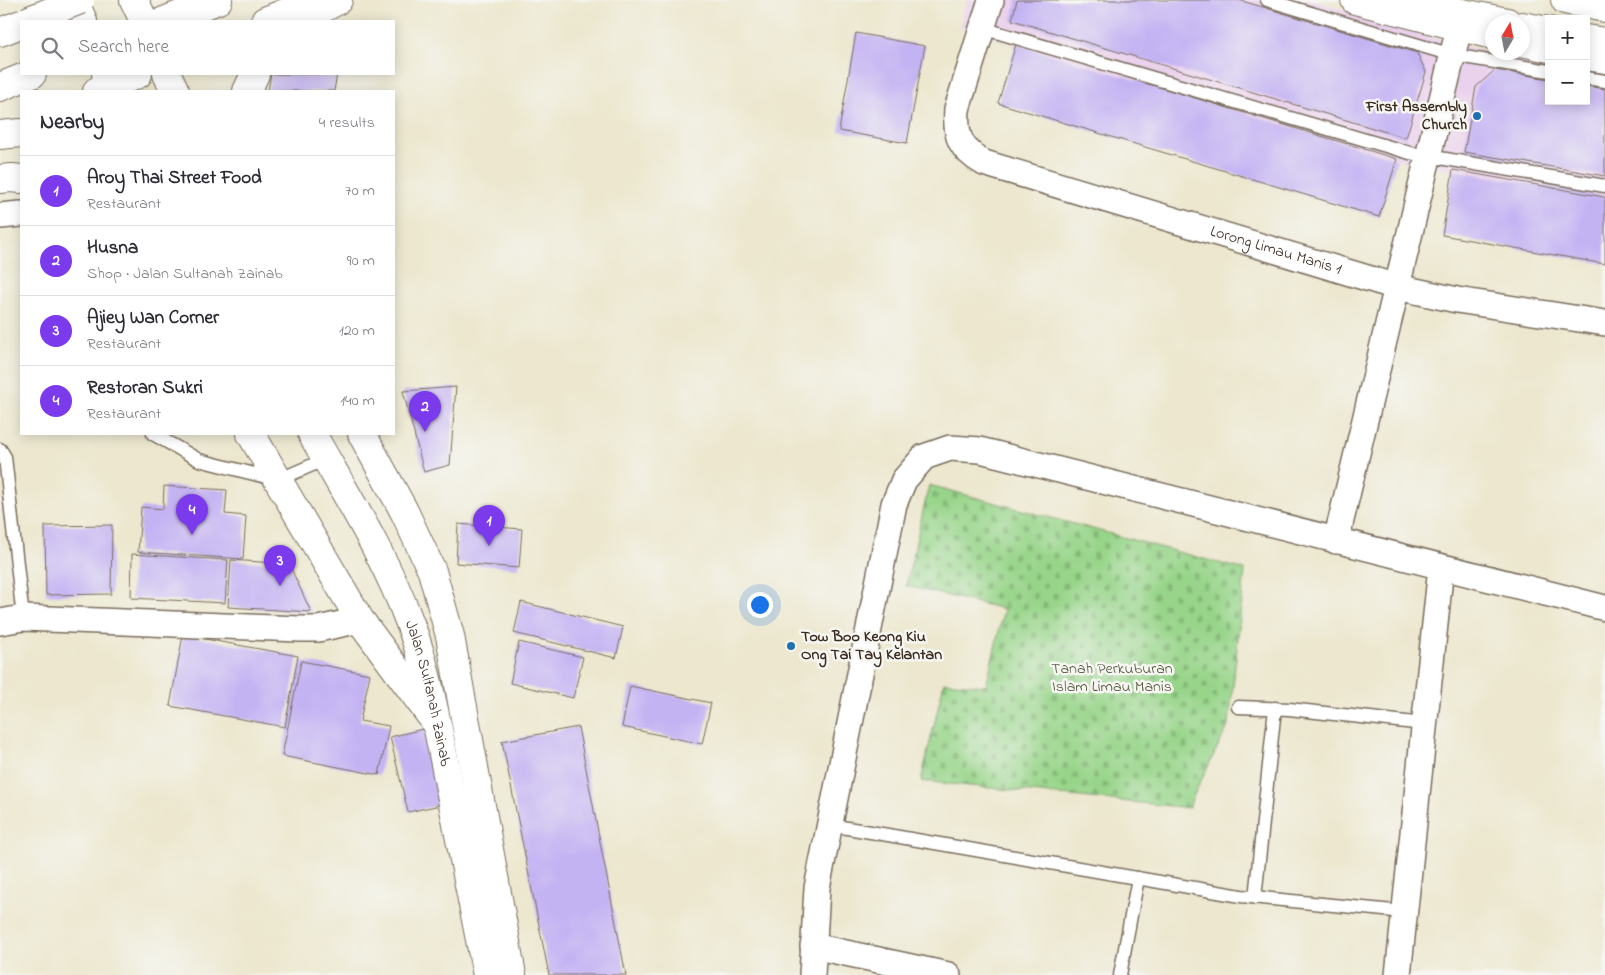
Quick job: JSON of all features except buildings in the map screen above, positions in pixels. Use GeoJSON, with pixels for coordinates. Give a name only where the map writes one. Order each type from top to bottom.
{"type":"FeatureCollection","features":[{"type":"Feature","properties":{"kind":"main road"},"geometry":{"type":"LineString","coordinates":[[74,0],[83,20]]}},
{"type":"Feature","properties":{"kind":"main road"},"geometry":{"type":"LineString","coordinates":[[30,20],[80,0]]}},
{"type":"Feature","properties":{"kind":"main road"},"geometry":{"type":"LineString","coordinates":[[134,0],[144,20]]}},
{"type":"Feature","properties":{"kind":"main road"},"geometry":{"type":"LineString","coordinates":[[167,20],[218,0]]}},
{"type":"Feature","properties":{"kind":"main road"},"geometry":{"type":"LineString","coordinates":[[267,20],[316,0]]}},
{"type":"Feature","properties":{"kind":"main road"},"geometry":{"type":"LineString","coordinates":[[306,20],[338,0]]}},
{"type":"Feature","properties":{"kind":"main road"},"geometry":{"type":"LineString","coordinates":[[1355,0],[1485,34]]}},
{"type":"Feature","properties":{"kind":"main road"},"geometry":{"type":"LineString","coordinates":[[1413,0],[1485,18]]}},
{"type":"Feature","properties":{"kind":"main road"},"geometry":{"type":"LineString","coordinates":[[1565,0],[1605,8]]}},
{"type":"Feature","properties":{"kind":"main road"},"geometry":{"type":"LineString","coordinates":[[0,32],[20,24]]}},
{"type":"Feature","properties":{"kind":"main road"},"geometry":{"type":"LineString","coordinates":[[1530,27],[1545,30]]}},
{"type":"Feature","properties":{"kind":"main road"},"geometry":{"type":"LineString","coordinates":[[1590,40],[1605,42]]}},
{"type":"Feature","properties":{"kind":"main road"},"geometry":{"type":"LineString","coordinates":[[1530,44],[1545,47]]}},
{"type":"Feature","properties":{"kind":"main road"},"geometry":{"type":"LineString","coordinates":[[1590,57],[1605,59]]}},
{"type":"Feature","properties":{"kind":"main road"},"geometry":{"type":"LineString","coordinates":[[0,86],[29,75]]}},
{"type":"Feature","properties":{"kind":"main road"},"geometry":{"type":"LineString","coordinates":[[107,85],[135,75]]}},
{"type":"Feature","properties":{"kind":"main road"},"geometry":{"type":"LineString","coordinates":[[167,75],[175,90]]}},
{"type":"Feature","properties":{"kind":"main road"},"geometry":{"type":"LineString","coordinates":[[247,90],[255,75]]}},
{"type":"Feature","properties":{"kind":"main road"},"geometry":{"type":"LineString","coordinates":[[0,129],[20,121]]}},
{"type":"Feature","properties":{"kind":"main road"},"geometry":{"type":"LineString","coordinates":[[0,135],[20,133]]}},
{"type":"Feature","properties":{"kind":"main road"},"geometry":{"type":"LineString","coordinates":[[0,179],[20,179]]}},
{"type":"Feature","properties":{"kind":"main road"},"geometry":{"type":"LineString","coordinates":[[252,435],[360,620],[436,723]]}},
{"type":"Feature","properties":{"kind":"main road","name":"Jalan Sultanah Zainab"},"geometry":{"type":"LineString","coordinates":[[313,435],[373,542],[412,627],[428,686],[466,861],[487,975]]}},
{"type":"Feature","properties":{"kind":"main road","name":"Jalan Sultanah Zainab"},"geometry":{"type":"LineString","coordinates":[[363,435],[404,511],[432,571],[450,636],[512,975]]}},
{"type":"Feature","properties":{"kind":"street"},"geometry":{"type":"LineString","coordinates":[[982,28],[991,0]]}},
{"type":"Feature","properties":{"kind":"street","name":"Lorong Limau Manis 1"},"geometry":{"type":"LineString","coordinates":[[982,28],[957,109],[956,126],[959,141],[970,155],[984,163],[1397,287],[1457,300],[1605,323]]}},
{"type":"Feature","properties":{"kind":"street"},"geometry":{"type":"LineString","coordinates":[[1336,541],[1459,28]]}},
{"type":"Feature","properties":{"kind":"street"},"geometry":{"type":"LineString","coordinates":[[0,216],[20,214]]}},
{"type":"Feature","properties":{"kind":"street"},"geometry":{"type":"LineString","coordinates":[[812,975],[817,888],[894,504],[904,480],[924,457],[950,448],[980,450],[1605,608]]}},
{"type":"Feature","properties":{"kind":"street"},"geometry":{"type":"LineString","coordinates":[[1398,975],[1441,567]]}},
{"type":"Feature","properties":{"kind":"street"},"geometry":{"type":"LineString","coordinates":[[12,620],[300,630],[318,629],[360,620]]}},
{"type":"Feature","properties":{"kind":"street"},"geometry":{"type":"LineString","coordinates":[[813,946],[948,975]]}},
{"type":"Feature","properties":{"kind":"lane"},"geometry":{"type":"LineString","coordinates":[[1267,0],[1452,55],[1545,70]]}},
{"type":"Feature","properties":{"kind":"lane"},"geometry":{"type":"LineString","coordinates":[[982,28],[1410,154],[1605,186]]}},
{"type":"Feature","properties":{"kind":"lane"},"geometry":{"type":"LineString","coordinates":[[1590,79],[1605,81]]}},
{"type":"Feature","properties":{"kind":"lane"},"geometry":{"type":"LineString","coordinates":[[155,435],[199,460],[278,480],[326,459]]}},
{"type":"Feature","properties":{"kind":"lane"},"geometry":{"type":"LineString","coordinates":[[0,449],[5,457],[12,620]]}},
{"type":"Feature","properties":{"kind":"lane"},"geometry":{"type":"LineString","coordinates":[[1238,707],[1276,708],[1424,724]]}},
{"type":"Feature","properties":{"kind":"lane"},"geometry":{"type":"LineString","coordinates":[[1255,898],[1276,708]]}},
{"type":"Feature","properties":{"kind":"lane"},"geometry":{"type":"LineString","coordinates":[[830,825],[1255,898],[1404,912]]}},
{"type":"Feature","properties":{"kind":"lane"},"geometry":{"type":"LineString","coordinates":[[1120,975],[1138,878]]}},
{"type":"Feature","properties":{"kind":"shaded area"},"geometry":{"type":"Polygon","coordinates":[[[967,0],[1311,0],[1433,38],[1485,51],[1485,60],[1530,59],[1545,61],[1545,105],[1590,105],[1590,69],[1605,71],[1605,197],[1408,162],[959,27],[967,0]]]}},
{"type":"Feature","properties":{"kind":"green space","name":"Tanah Perkuburan Islam Limau Manis"},"geometry":{"type":"Polygon","coordinates":[[[929,485],[1245,570],[1229,724],[1191,801],[1190,808],[921,781],[944,682],[986,686],[1004,609],[906,586],[929,485]]]}},
{"type":"Feature","properties":{"kind":"place","name":"First Assembly Church"},"geometry":{"type":"Point","coordinates":[1477,116]}},
{"type":"Feature","properties":{"kind":"place","name":"Husna"},"geometry":{"type":"Point","coordinates":[425,432]}},
{"type":"Feature","properties":{"kind":"place","name":"Restoran Sukri"},"geometry":{"type":"Point","coordinates":[192,535]}},
{"type":"Feature","properties":{"kind":"place","name":"Aroy Thai Street Food"},"geometry":{"type":"Point","coordinates":[489,546]}},
{"type":"Feature","properties":{"kind":"place","name":"Ajiey Wan Corner"},"geometry":{"type":"Point","coordinates":[280,586]}},
{"type":"Feature","properties":{"kind":"place","name":"Tow Boo Keong Kiu Ong Tai Tay Kelantan"},"geometry":{"type":"Point","coordinates":[791,646]}}]}
